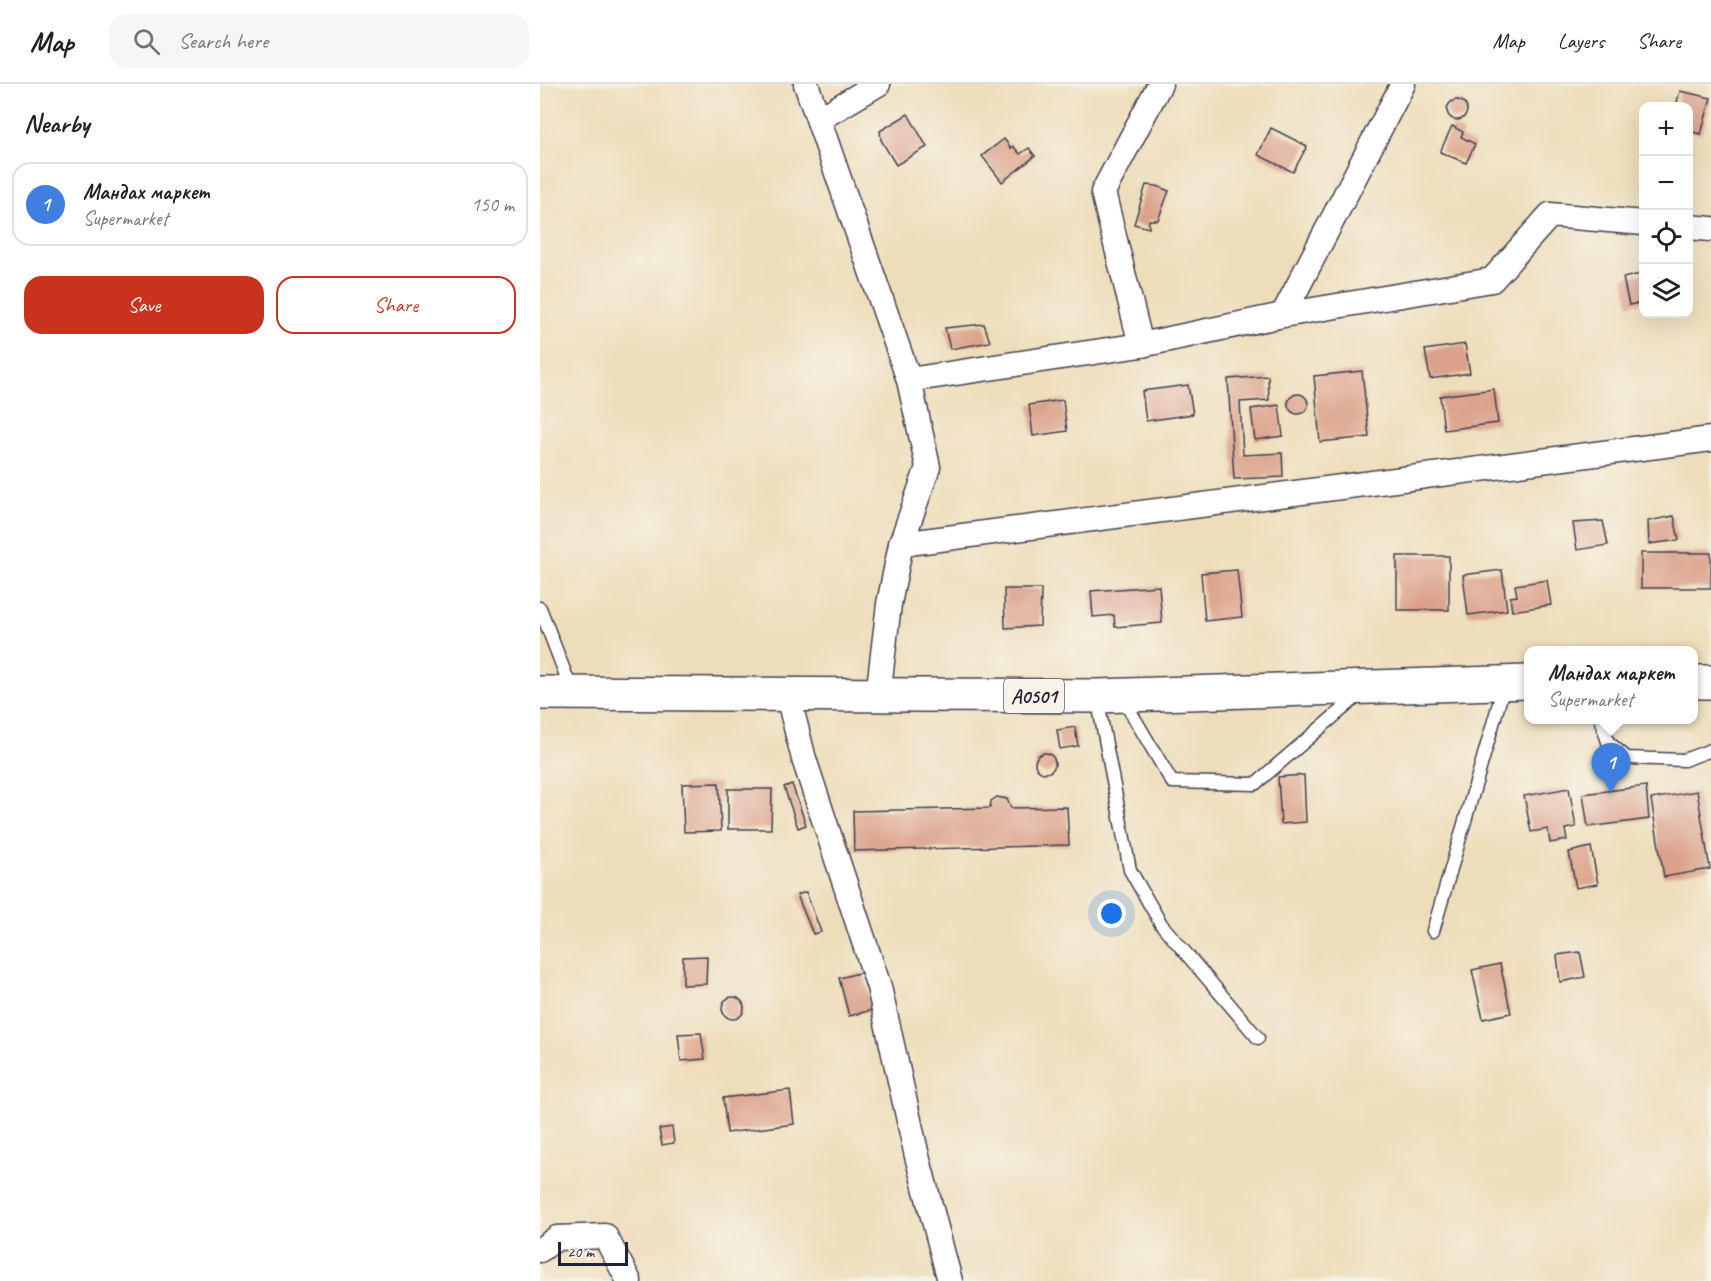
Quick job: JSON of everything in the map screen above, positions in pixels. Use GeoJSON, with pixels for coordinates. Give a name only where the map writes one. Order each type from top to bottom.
{"type":"FeatureCollection","features":[{"type":"Feature","properties":{"kind":"highway","name":"A0501"},"geometry":{"type":"LineString","coordinates":[[540,693],[1109,696],[1517,682]]}},
{"type":"Feature","properties":{"kind":"street"},"geometry":{"type":"LineString","coordinates":[[806,84],[909,380],[928,466],[901,544],[889,604],[878,696]]}},
{"type":"Feature","properties":{"kind":"street"},"geometry":{"type":"LineString","coordinates":[[819,118],[878,84]]}},
{"type":"Feature","properties":{"kind":"street"},"geometry":{"type":"LineString","coordinates":[[1142,345],[1103,192],[1160,84]]}},
{"type":"Feature","properties":{"kind":"street"},"geometry":{"type":"LineString","coordinates":[[1283,315],[1403,84]]}},
{"type":"Feature","properties":{"kind":"street"},"geometry":{"type":"LineString","coordinates":[[909,380],[1142,345],[1283,315],[1492,280],[1550,215],[1639,223]]}},
{"type":"Feature","properties":{"kind":"street"},"geometry":{"type":"LineString","coordinates":[[1693,227],[1711,229]]}},
{"type":"Feature","properties":{"kind":"street"},"geometry":{"type":"LineString","coordinates":[[901,544],[1711,439]]}},
{"type":"Feature","properties":{"kind":"street"},"geometry":{"type":"LineString","coordinates":[[788,696],[804,759],[879,987],[917,1156],[950,1281]]}},
{"type":"Feature","properties":{"kind":"street"},"geometry":{"type":"LineString","coordinates":[[540,1250],[557,1238],[605,1236],[629,1281]]}},
{"type":"Feature","properties":{"kind":"lane"},"geometry":{"type":"LineString","coordinates":[[540,608],[572,693]]}},
{"type":"Feature","properties":{"kind":"lane"},"geometry":{"type":"LineString","coordinates":[[1433,931],[1517,682]]}},
{"type":"Feature","properties":{"kind":"lane"},"geometry":{"type":"LineString","coordinates":[[1109,696],[1172,782],[1256,784],[1369,686]]}},
{"type":"Feature","properties":{"kind":"lane"},"geometry":{"type":"LineString","coordinates":[[1109,696],[1130,870],[1161,924],[1258,1038]]}},
{"type":"Feature","properties":{"kind":"lane"},"geometry":{"type":"LineString","coordinates":[[1602,724],[1608,742],[1627,758],[1684,760],[1711,750]]}},
{"type":"Feature","properties":{"kind":"building"},"geometry":{"type":"Polygon","coordinates":[[[1680,91],[1711,98],[1701,134],[1693,132],[1693,102],[1677,102],[1680,91]]]}},
{"type":"Feature","properties":{"kind":"building"},"geometry":{"type":"Polygon","coordinates":[[[1457,100],[1464,103],[1467,110],[1464,117],[1457,120],[1450,117],[1447,110],[1450,103],[1457,100]]]}},
{"type":"Feature","properties":{"kind":"building"},"geometry":{"type":"Polygon","coordinates":[[[908,114],[927,147],[896,165],[881,140],[880,131],[908,114]]]}},
{"type":"Feature","properties":{"kind":"building"},"geometry":{"type":"Polygon","coordinates":[[[1452,126],[1463,132],[1461,137],[1475,144],[1466,163],[1440,152],[1452,126]]]}},
{"type":"Feature","properties":{"kind":"building"},"geometry":{"type":"Polygon","coordinates":[[[1271,128],[1307,146],[1293,172],[1258,155],[1271,128]]]}},
{"type":"Feature","properties":{"kind":"building"},"geometry":{"type":"Polygon","coordinates":[[[1004,139],[1020,154],[1029,148],[1035,156],[1002,182],[982,156],[1004,139]]]}},
{"type":"Feature","properties":{"kind":"building"},"geometry":{"type":"Polygon","coordinates":[[[1146,185],[1157,186],[1169,191],[1158,220],[1149,220],[1149,228],[1134,224],[1146,185]]]}},
{"type":"Feature","properties":{"kind":"building"},"geometry":{"type":"Polygon","coordinates":[[[1639,274],[1639,303],[1629,305],[1623,278],[1639,274]]]}},
{"type":"Feature","properties":{"kind":"building"},"geometry":{"type":"Polygon","coordinates":[[[984,324],[990,342],[950,349],[945,328],[984,324]]]}},
{"type":"Feature","properties":{"kind":"building"},"geometry":{"type":"Polygon","coordinates":[[[1465,344],[1470,373],[1430,379],[1425,350],[1465,344]]]}},
{"type":"Feature","properties":{"kind":"building"},"geometry":{"type":"Polygon","coordinates":[[[1362,371],[1369,437],[1320,442],[1314,376],[1362,371]]]}},
{"type":"Feature","properties":{"kind":"building"},"geometry":{"type":"Polygon","coordinates":[[[1268,376],[1269,400],[1240,402],[1243,455],[1282,453],[1283,477],[1234,479],[1228,379],[1268,376]]]}},
{"type":"Feature","properties":{"kind":"building"},"geometry":{"type":"Polygon","coordinates":[[[1188,385],[1193,414],[1146,421],[1142,391],[1188,385]]]}},
{"type":"Feature","properties":{"kind":"building"},"geometry":{"type":"Polygon","coordinates":[[[1494,389],[1498,423],[1444,430],[1440,396],[1494,389]]]}},
{"type":"Feature","properties":{"kind":"building"},"geometry":{"type":"Polygon","coordinates":[[[1298,394],[1305,397],[1308,404],[1305,411],[1298,414],[1291,411],[1288,404],[1291,397],[1298,394]]]}},
{"type":"Feature","properties":{"kind":"building"},"geometry":{"type":"Polygon","coordinates":[[[1063,400],[1067,431],[1033,436],[1029,405],[1063,400]]]}},
{"type":"Feature","properties":{"kind":"building"},"geometry":{"type":"Polygon","coordinates":[[[1279,405],[1283,436],[1255,440],[1251,409],[1279,405]]]}},
{"type":"Feature","properties":{"kind":"building"},"geometry":{"type":"Polygon","coordinates":[[[1674,516],[1679,540],[1649,544],[1648,521],[1674,516]]]}},
{"type":"Feature","properties":{"kind":"building"},"geometry":{"type":"Polygon","coordinates":[[[1603,521],[1608,545],[1577,550],[1573,523],[1603,521]]]}},
{"type":"Feature","properties":{"kind":"building"},"geometry":{"type":"Polygon","coordinates":[[[1641,553],[1711,553],[1711,588],[1641,588],[1641,553]]]}},
{"type":"Feature","properties":{"kind":"building"},"geometry":{"type":"Polygon","coordinates":[[[1397,556],[1449,556],[1449,610],[1397,610],[1397,556]]]}},
{"type":"Feature","properties":{"kind":"building"},"geometry":{"type":"Polygon","coordinates":[[[1237,570],[1242,617],[1205,621],[1201,573],[1237,570]]]}},
{"type":"Feature","properties":{"kind":"building"},"geometry":{"type":"Polygon","coordinates":[[[1502,570],[1507,610],[1468,615],[1463,575],[1502,570]]]}},
{"type":"Feature","properties":{"kind":"building"},"geometry":{"type":"Polygon","coordinates":[[[1547,580],[1551,605],[1512,611],[1510,597],[1517,596],[1515,585],[1547,580]]]}},
{"type":"Feature","properties":{"kind":"building"},"geometry":{"type":"Polygon","coordinates":[[[1159,586],[1162,623],[1115,627],[1114,615],[1093,617],[1091,591],[1159,586]]]}},
{"type":"Feature","properties":{"kind":"building"},"geometry":{"type":"Polygon","coordinates":[[[1004,589],[1041,589],[1040,626],[1005,628],[1004,589]]]}},
{"type":"Feature","properties":{"kind":"building"},"geometry":{"type":"Polygon","coordinates":[[[1075,727],[1078,746],[1060,749],[1057,730],[1075,727]]]}},
{"type":"Feature","properties":{"kind":"building"},"geometry":{"type":"Polygon","coordinates":[[[1045,753],[1052,756],[1055,763],[1052,770],[1045,773],[1038,770],[1035,763],[1038,756],[1045,753]]]}},
{"type":"Feature","properties":{"kind":"building"},"geometry":{"type":"Polygon","coordinates":[[[1304,775],[1306,822],[1281,824],[1278,777],[1304,775]]]}},
{"type":"Feature","properties":{"kind":"building"},"geometry":{"type":"Polygon","coordinates":[[[719,783],[721,831],[684,832],[682,784],[719,783]]]}},
{"type":"Feature","properties":{"kind":"building"},"geometry":{"type":"Polygon","coordinates":[[[792,784],[806,825],[798,828],[784,787],[792,784]]]}},
{"type":"Feature","properties":{"kind":"building"},"geometry":{"type":"Polygon","coordinates":[[[1646,786],[1649,819],[1588,827],[1583,794],[1646,786]]]}},
{"type":"Feature","properties":{"kind":"building"},"geometry":{"type":"Polygon","coordinates":[[[1569,788],[1576,827],[1565,829],[1567,840],[1550,843],[1548,829],[1531,832],[1524,796],[1569,788]]]}},
{"type":"Feature","properties":{"kind":"building"},"geometry":{"type":"Polygon","coordinates":[[[728,789],[772,789],[771,829],[728,829],[728,789]]]}},
{"type":"Feature","properties":{"kind":"building"},"geometry":{"type":"Polygon","coordinates":[[[1697,791],[1710,869],[1664,877],[1651,799],[1697,791]]]}},
{"type":"Feature","properties":{"kind":"building"},"geometry":{"type":"Polygon","coordinates":[[[997,797],[1007,799],[1011,808],[1067,807],[1069,845],[854,851],[853,811],[990,808],[991,801],[997,797]]]}},
{"type":"Feature","properties":{"kind":"building"},"geometry":{"type":"Polygon","coordinates":[[[1591,847],[1598,884],[1576,888],[1569,852],[1591,847]]]}},
{"type":"Feature","properties":{"kind":"building"},"geometry":{"type":"Polygon","coordinates":[[[806,892],[821,932],[813,934],[797,895],[806,892]]]}},
{"type":"Feature","properties":{"kind":"building"},"geometry":{"type":"Polygon","coordinates":[[[1580,952],[1585,977],[1560,982],[1557,955],[1580,952]]]}},
{"type":"Feature","properties":{"kind":"building"},"geometry":{"type":"Polygon","coordinates":[[[707,956],[706,984],[683,985],[683,957],[707,956]]]}},
{"type":"Feature","properties":{"kind":"building"},"geometry":{"type":"Polygon","coordinates":[[[1500,964],[1511,1013],[1483,1019],[1472,970],[1500,964]]]}},
{"type":"Feature","properties":{"kind":"building"},"geometry":{"type":"Polygon","coordinates":[[[863,972],[872,1010],[849,1016],[839,978],[863,972]]]}},
{"type":"Feature","properties":{"kind":"building"},"geometry":{"type":"Polygon","coordinates":[[[733,997],[743,1004],[744,1008],[737,1018],[733,1019],[723,1012],[722,1008],[729,998],[733,997]]]}},
{"type":"Feature","properties":{"kind":"building"},"geometry":{"type":"Polygon","coordinates":[[[701,1033],[705,1059],[681,1061],[678,1034],[701,1033]]]}},
{"type":"Feature","properties":{"kind":"building"},"geometry":{"type":"Polygon","coordinates":[[[790,1090],[794,1124],[727,1133],[723,1098],[790,1090]]]}},
{"type":"Feature","properties":{"kind":"building"},"geometry":{"type":"Polygon","coordinates":[[[672,1127],[674,1143],[662,1145],[659,1129],[672,1127]]]}},
{"type":"Feature","properties":{"kind":"place","name":"Мандах маркет"},"geometry":{"type":"Point","coordinates":[1611,793]}}]}
